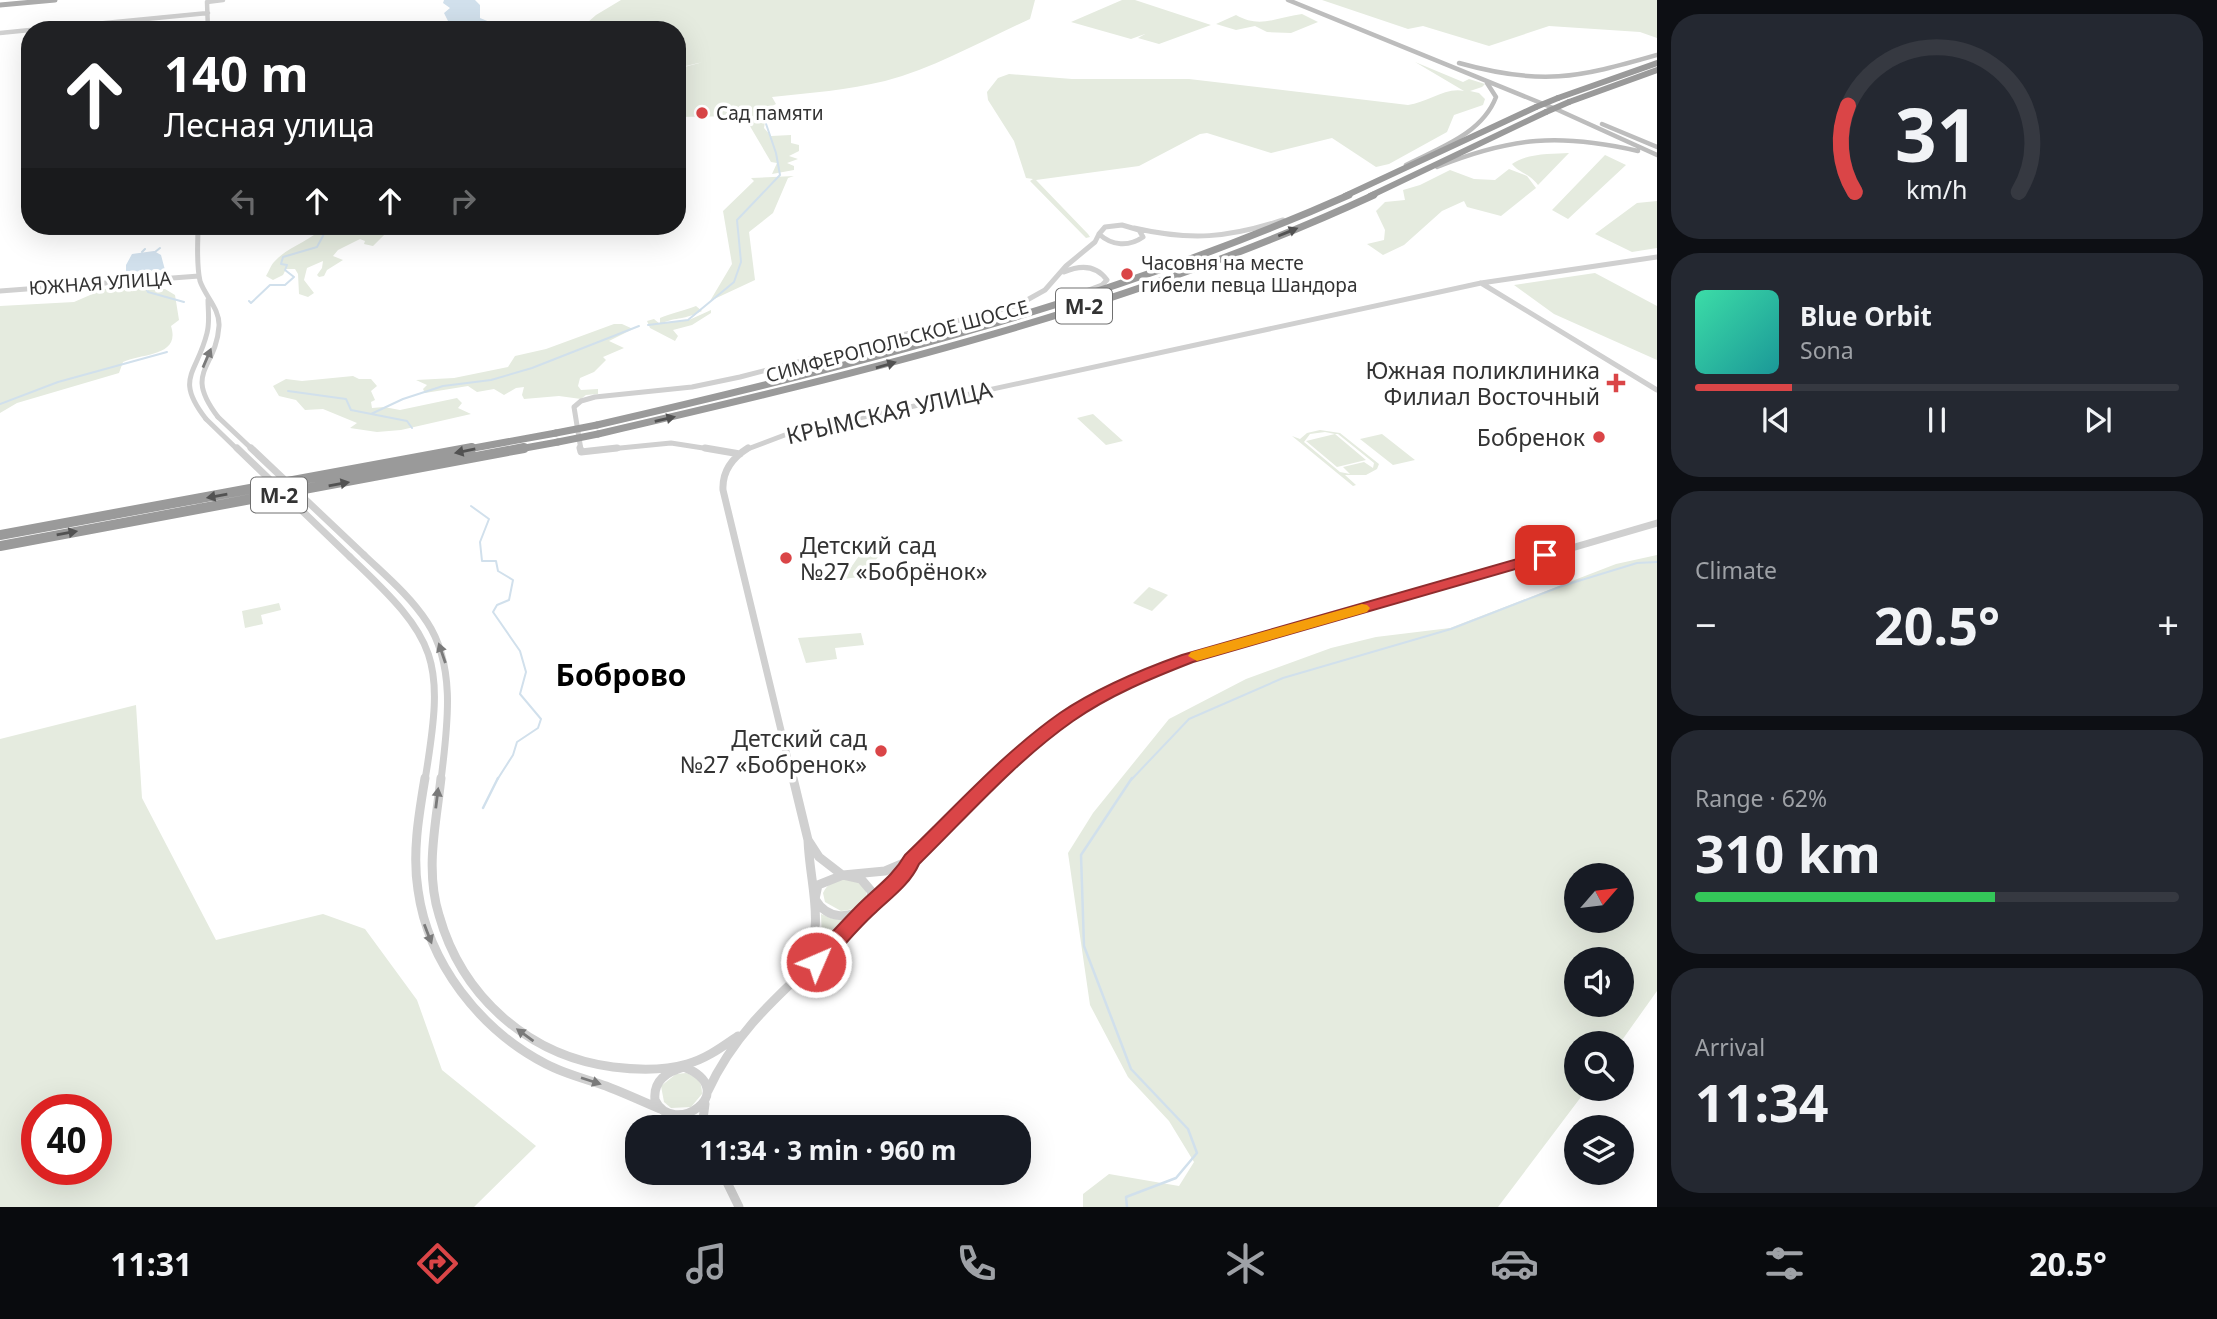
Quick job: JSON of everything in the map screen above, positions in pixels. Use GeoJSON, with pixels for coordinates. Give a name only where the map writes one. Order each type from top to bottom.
{"type":"FeatureCollection","features":[{"type":"Feature","properties":{"kind":"highway","name":"СИМФЕРОПОЛЬСКОЕ ШОССЕ"},"geometry":{"type":"LineString","coordinates":[[598,429],[847,365],[1020,316],[1184,262],[1333,202],[1536,107],[1657,62]]}},
{"type":"Feature","properties":{"kind":"highway","name":"СИМФЕРОПОЛЬСКОЕ ШОССЕ"},"geometry":{"type":"LineString","coordinates":[[598,429],[868,370],[1026,325],[1221,258],[1379,192],[1569,102],[1657,70]]}},
{"type":"Feature","properties":{"kind":"highway","name":"М-2"},"geometry":{"type":"LineString","coordinates":[[0,546],[598,429]]}},
{"type":"Feature","properties":{"kind":"highway","name":"М-2"},"geometry":{"type":"LineString","coordinates":[[0,535],[557,438]]}},
{"type":"Feature","properties":{"kind":"main road"},"geometry":{"type":"LineString","coordinates":[[0,3],[25,0]]}},
{"type":"Feature","properties":{"kind":"main road"},"geometry":{"type":"LineString","coordinates":[[0,3],[55,0]]}},
{"type":"Feature","properties":{"kind":"main road"},"geometry":{"type":"LineString","coordinates":[[1287,0],[1469,73],[1657,156]]}},
{"type":"Feature","properties":{"kind":"main road"},"geometry":{"type":"LineString","coordinates":[[1296,0],[1657,148]]}},
{"type":"Feature","properties":{"kind":"main road"},"geometry":{"type":"LineString","coordinates":[[1447,60],[1497,74],[1546,80],[1590,75],[1657,55]]}},
{"type":"Feature","properties":{"kind":"main road"},"geometry":{"type":"LineString","coordinates":[[1368,186],[1480,124],[1492,109],[1496,97],[1492,88],[1469,73]]}},
{"type":"Feature","properties":{"kind":"main road"},"geometry":{"type":"LineString","coordinates":[[1379,192],[1484,148],[1522,140],[1588,141],[1617,145],[1657,156]]}},
{"type":"Feature","properties":{"kind":"street"},"geometry":{"type":"LineString","coordinates":[[208,21],[206,1],[223,0]]}},
{"type":"Feature","properties":{"kind":"street"},"geometry":{"type":"LineString","coordinates":[[125,21],[208,13]]}},
{"type":"Feature","properties":{"kind":"street"},"geometry":{"type":"LineString","coordinates":[[0,33],[21,31]]}},
{"type":"Feature","properties":{"kind":"street"},"geometry":{"type":"LineString","coordinates":[[740,454],[671,443],[581,452],[574,407],[581,401],[595,397],[692,387],[740,377],[928,330],[1030,300],[1045,290],[1066,265],[1094,242],[1101,229],[1110,226],[1189,238],[1230,237],[1333,202]]}},
{"type":"Feature","properties":{"kind":"street"},"geometry":{"type":"LineString","coordinates":[[1099,234],[1109,242],[1133,243],[1141,240],[1143,235],[1134,228]]}},
{"type":"Feature","properties":{"kind":"street"},"geometry":{"type":"LineString","coordinates":[[198,235],[199,276],[208,299],[218,313],[219,328],[203,366],[201,381],[204,395],[218,417],[364,555],[425,619],[443,652],[447,668],[447,710],[432,840],[431,877],[438,917],[456,961],[477,992],[503,1018],[529,1038],[560,1056],[611,1068],[684,1067],[700,1073],[708,1084],[704,1115]]}},
{"type":"Feature","properties":{"kind":"street","name":"КРЫМСКАЯ УЛИЦА"},"geometry":{"type":"LineString","coordinates":[[740,454],[764,441],[792,433],[1481,283],[1502,284],[1657,259]]}},
{"type":"Feature","properties":{"kind":"street"},"geometry":{"type":"LineString","coordinates":[[1020,316],[1101,285],[1107,280],[1099,271],[1083,267],[1067,270],[1058,276]]}},
{"type":"Feature","properties":{"kind":"street","name":"ЮЖНАЯ УЛИЦА"},"geometry":{"type":"LineString","coordinates":[[0,290],[199,276]]}},
{"type":"Feature","properties":{"kind":"street"},"geometry":{"type":"LineString","coordinates":[[1481,283],[1657,390]]}},
{"type":"Feature","properties":{"kind":"street"},"geometry":{"type":"LineString","coordinates":[[208,299],[208,331],[191,370],[191,398],[206,419],[351,557],[412,622],[430,654],[435,698],[418,833],[416,878],[426,933],[443,968],[465,998],[495,1028],[540,1061],[673,1115],[696,1111],[707,1095],[721,1060],[738,1036]]}},
{"type":"Feature","properties":{"kind":"street"},"geometry":{"type":"LineString","coordinates":[[740,454],[727,467],[723,491],[808,840],[815,899],[818,933],[814,949],[797,978]]}},
{"type":"Feature","properties":{"kind":"street"},"geometry":{"type":"LineString","coordinates":[[808,840],[819,857],[841,874],[852,875],[868,884],[872,899],[869,906],[855,915],[838,917],[824,911],[815,899],[818,885],[832,876],[841,874],[885,871],[911,860],[1041,736],[1090,703],[1145,674],[1208,652],[1657,523]]}},
{"type":"Feature","properties":{"kind":"street"},"geometry":{"type":"LineString","coordinates":[[660,1109],[654,1101],[655,1086],[666,1073],[706,1058],[738,1036],[892,886],[907,870],[911,860]]}},
{"type":"Feature","properties":{"kind":"street"},"geometry":{"type":"LineString","coordinates":[[729,1185],[740,1207]]}},
{"type":"Feature","properties":{"kind":"shaded area"},"geometry":{"type":"Polygon","coordinates":[[[621,0],[1035,0],[1030,19],[922,69],[871,84],[772,97],[776,104],[760,112],[766,115],[764,128],[771,136],[791,135],[791,143],[799,145],[799,151],[789,156],[798,159],[787,163],[794,166],[794,170],[772,174],[777,163],[771,162],[744,116],[686,117],[686,67],[703,62],[686,66],[686,21],[589,21],[621,0]]]}},
{"type":"Feature","properties":{"kind":"shaded area"},"geometry":{"type":"Polygon","coordinates":[[[1122,0],[1135,0],[1211,25],[1159,44],[1138,38],[1145,34],[1131,39],[1071,22],[1122,0]]]}},
{"type":"Feature","properties":{"kind":"shaded area"},"geometry":{"type":"Polygon","coordinates":[[[1322,0],[1657,0],[1657,38],[1640,32],[1549,26],[1489,46],[1423,26],[1408,29],[1322,0]]]}},
{"type":"Feature","properties":{"kind":"shaded area"},"geometry":{"type":"Polygon","coordinates":[[[1302,14],[1318,22],[1291,33],[1267,32],[1255,26],[1236,30],[1216,24],[1236,15],[1261,22],[1302,14]]]}},
{"type":"Feature","properties":{"kind":"shaded area"},"geometry":{"type":"Polygon","coordinates":[[[1415,62],[1463,82],[1469,79],[1485,84],[1470,91],[1479,93],[1485,99],[1483,105],[1454,115],[1447,132],[1389,164],[1376,167],[1332,138],[1271,153],[1207,133],[1200,134],[1139,166],[1036,180],[1088,234],[1090,237],[1086,238],[1030,181],[1033,179],[1026,178],[1014,141],[988,100],[987,92],[998,78],[1009,74],[1072,79],[1189,79],[1408,105],[1450,91],[1464,91],[1415,62]]]}},
{"type":"Feature","properties":{"kind":"shaded area"},"geometry":{"type":"Polygon","coordinates":[[[1569,153],[1538,185],[1512,164],[1532,156],[1569,153]]]}},
{"type":"Feature","properties":{"kind":"shaded area"},"geometry":{"type":"Polygon","coordinates":[[[1605,155],[1626,165],[1568,219],[1552,210],[1605,155]]]}},
{"type":"Feature","properties":{"kind":"shaded area"},"geometry":{"type":"Polygon","coordinates":[[[1509,169],[1527,176],[1536,188],[1501,216],[1467,207],[1464,201],[1442,211],[1404,245],[1383,255],[1367,244],[1384,240],[1385,230],[1376,211],[1385,202],[1405,200],[1403,190],[1450,170],[1474,179],[1495,180],[1509,169]]]}},
{"type":"Feature","properties":{"kind":"shaded area"},"geometry":{"type":"Polygon","coordinates":[[[794,176],[788,178],[773,213],[749,232],[755,280],[710,301],[732,264],[723,211],[754,181],[751,178],[794,176]]]}},
{"type":"Feature","properties":{"kind":"shaded area"},"geometry":{"type":"Polygon","coordinates":[[[1657,201],[1657,248],[1632,252],[1595,234],[1637,203],[1657,201]]]}},
{"type":"Feature","properties":{"kind":"shaded area"},"geometry":{"type":"Polygon","coordinates":[[[384,235],[373,246],[364,244],[365,241],[360,239],[338,250],[333,256],[343,260],[327,270],[324,276],[317,275],[323,261],[307,268],[304,280],[314,293],[308,297],[299,294],[298,274],[295,269],[286,269],[283,275],[273,280],[266,276],[273,263],[312,236],[384,235]]]}},
{"type":"Feature","properties":{"kind":"shaded area"},"geometry":{"type":"Polygon","coordinates":[[[1595,273],[1657,306],[1657,360],[1554,314],[1514,285],[1595,273]]]}},
{"type":"Feature","properties":{"kind":"shaded area"},"geometry":{"type":"Polygon","coordinates":[[[104,289],[165,289],[175,295],[179,320],[171,326],[173,336],[165,349],[123,362],[119,373],[17,403],[0,413],[0,306],[74,302],[104,289]]]}},
{"type":"Feature","properties":{"kind":"shaded area"},"geometry":{"type":"Polygon","coordinates":[[[696,306],[702,311],[662,323],[689,320],[711,310],[711,313],[692,325],[673,330],[678,336],[675,341],[650,328],[647,321],[654,319],[660,324],[660,318],[696,306]]]}},
{"type":"Feature","properties":{"kind":"shaded area"},"geometry":{"type":"Polygon","coordinates":[[[614,324],[633,329],[609,341],[624,348],[603,357],[606,360],[594,372],[580,378],[578,386],[581,390],[598,389],[598,394],[586,395],[581,399],[559,396],[524,399],[524,387],[504,395],[494,389],[477,392],[468,386],[425,393],[423,389],[427,385],[416,380],[454,378],[508,367],[515,356],[546,349],[614,324]]]}},
{"type":"Feature","properties":{"kind":"shaded area"},"geometry":{"type":"Polygon","coordinates":[[[353,376],[371,379],[377,386],[371,391],[375,400],[371,402],[372,408],[400,410],[457,398],[462,403],[458,408],[471,414],[401,430],[377,432],[350,428],[357,423],[323,409],[305,410],[296,400],[279,396],[273,386],[286,379],[302,381],[353,376]]]}},
{"type":"Feature","properties":{"kind":"shaded area"},"geometry":{"type":"Polygon","coordinates":[[[1093,414],[1123,441],[1106,445],[1077,418],[1093,414]]]}},
{"type":"Feature","properties":{"kind":"shaded area"},"geometry":{"type":"Polygon","coordinates":[[[1320,430],[1340,433],[1379,464],[1377,469],[1366,475],[1345,475],[1356,485],[1353,486],[1292,436],[1300,439],[1307,433],[1320,430]],[[1310,434],[1304,442],[1340,472],[1350,474],[1343,467],[1364,462],[1373,468],[1374,463],[1338,434],[1310,434]]]}},
{"type":"Feature","properties":{"kind":"shaded area"},"geometry":{"type":"Polygon","coordinates":[[[1335,434],[1366,460],[1337,467],[1306,441],[1335,434]]]}},
{"type":"Feature","properties":{"kind":"shaded area"},"geometry":{"type":"Polygon","coordinates":[[[1382,434],[1415,460],[1393,465],[1360,439],[1382,434]]]}},
{"type":"Feature","properties":{"kind":"shaded area"},"geometry":{"type":"Polygon","coordinates":[[[863,550],[880,554],[868,571],[868,576],[843,579],[863,550]]]}},
{"type":"Feature","properties":{"kind":"shaded area"},"geometry":{"type":"Polygon","coordinates":[[[1657,555],[1657,991],[1629,1031],[1564,1031],[1564,1101],[1578,1101],[1567,1115],[1564,1115],[1564,1119],[1498,1207],[1083,1207],[1083,1194],[1109,1174],[1179,1186],[1194,1162],[1169,1121],[1128,1077],[1090,1005],[1068,853],[1093,813],[1169,719],[1246,679],[1331,648],[1376,637],[1450,628],[1616,564],[1657,555]]]}},
{"type":"Feature","properties":{"kind":"shaded area"},"geometry":{"type":"Polygon","coordinates":[[[1149,587],[1168,595],[1152,611],[1133,603],[1149,587]]]}},
{"type":"Feature","properties":{"kind":"shaded area"},"geometry":{"type":"Polygon","coordinates":[[[279,603],[281,610],[261,615],[263,624],[245,628],[242,611],[279,603]]]}},
{"type":"Feature","properties":{"kind":"shaded area"},"geometry":{"type":"Polygon","coordinates":[[[861,633],[864,645],[835,648],[837,659],[806,663],[798,638],[861,633]]]}},
{"type":"Feature","properties":{"kind":"shaded area"},"geometry":{"type":"Polygon","coordinates":[[[136,705],[142,798],[216,940],[323,914],[365,929],[417,1000],[442,1070],[536,1146],[474,1207],[0,1207],[0,739],[136,705]]]}},
{"type":"Feature","properties":{"kind":"shaded area"},"geometry":{"type":"Polygon","coordinates":[[[844,878],[862,885],[866,895],[859,906],[841,911],[825,902],[823,893],[832,883],[844,878]]]}},
{"type":"Feature","properties":{"kind":"shaded area"},"geometry":{"type":"Polygon","coordinates":[[[821,914],[833,919],[852,920],[811,963],[822,937],[821,914]]]}},
{"type":"Feature","properties":{"kind":"shaded area"},"geometry":{"type":"Polygon","coordinates":[[[686,1073],[698,1080],[702,1094],[691,1107],[671,1108],[664,1102],[661,1086],[676,1074],[686,1073]]]}},
{"type":"Feature","properties":{"kind":"water"},"geometry":{"type":"Polygon","coordinates":[[[444,0],[475,0],[480,5],[480,18],[487,21],[448,21],[444,13],[450,8],[443,3],[444,0]]]}},
{"type":"Feature","properties":{"kind":"water"},"geometry":{"type":"Polygon","coordinates":[[[154,251],[161,255],[165,270],[126,272],[126,265],[132,254],[154,251]]]}},
{"type":"Feature","properties":{"kind":"waterway"},"geometry":{"type":"LineString","coordinates":[[648,325],[688,320],[734,282],[741,262],[737,220],[780,175],[776,153],[763,115]]}},
{"type":"Feature","properties":{"kind":"waterway"},"geometry":{"type":"LineString","coordinates":[[249,301],[251,303],[270,285],[285,285],[294,277],[285,270],[287,265],[281,264],[283,257],[317,247],[323,235]]}},
{"type":"Feature","properties":{"kind":"waterway"},"geometry":{"type":"LineString","coordinates":[[155,252],[160,248]]}},
{"type":"Feature","properties":{"kind":"waterway"},"geometry":{"type":"LineString","coordinates":[[142,252],[145,249]]}},
{"type":"Feature","properties":{"kind":"waterway"},"geometry":{"type":"LineString","coordinates":[[145,286],[148,292],[184,302]]}},
{"type":"Feature","properties":{"kind":"waterway"},"geometry":{"type":"LineString","coordinates":[[371,414],[403,399],[443,386],[491,380],[532,368],[639,326]]}},
{"type":"Feature","properties":{"kind":"waterway"},"geometry":{"type":"LineString","coordinates":[[0,404],[58,382],[167,352]]}},
{"type":"Feature","properties":{"kind":"waterway"},"geometry":{"type":"LineString","coordinates":[[288,391],[346,399],[351,410],[371,414]]}},
{"type":"Feature","properties":{"kind":"waterway"},"geometry":{"type":"LineString","coordinates":[[371,414],[407,421],[412,428]]}},
{"type":"Feature","properties":{"kind":"waterway"},"geometry":{"type":"LineString","coordinates":[[471,506],[489,519],[480,542],[482,561],[496,561],[498,571],[513,580],[509,600],[497,605],[493,612],[520,651],[526,672],[520,694],[541,719],[538,728],[517,742],[513,755],[497,780]]}},
{"type":"Feature","properties":{"kind":"waterway"},"geometry":{"type":"LineString","coordinates":[[1131,780],[1189,719],[1283,678],[1451,629],[1562,586],[1637,563],[1657,562]]}},
{"type":"Feature","properties":{"kind":"waterway"},"geometry":{"type":"LineString","coordinates":[[1127,1207],[1126,1197],[1176,1178],[1197,1153],[1188,1129],[1131,1069],[1084,946],[1081,855],[1132,778]]}},
{"type":"Feature","properties":{"kind":"waterway"},"geometry":{"type":"LineString","coordinates":[[483,808],[497,780]]}},
{"type":"Feature","properties":{"kind":"slow traffic"},"geometry":{"type":"LineString","coordinates":[[1197,656],[1362,608]]}},
{"type":"Feature","properties":{"kind":"place","name":"Сад памяти"},"geometry":{"type":"Point","coordinates":[702,113]}},
{"type":"Feature","properties":{"kind":"place","name":"Часовня на месте гибели певца Шандора"},"geometry":{"type":"Point","coordinates":[1127,274]}},
{"type":"Feature","properties":{"kind":"place","name":"Южная поликлиника Филиал Восточный"},"geometry":{"type":"Point","coordinates":[1616,383]}},
{"type":"Feature","properties":{"kind":"place","name":"Бобренок"},"geometry":{"type":"Point","coordinates":[1599,437]}},
{"type":"Feature","properties":{"kind":"place","name":"Детский сад №27 «Бобрёнок»"},"geometry":{"type":"Point","coordinates":[786,558]}},
{"type":"Feature","properties":{"kind":"place","name":"Детский сад №27 «Бобренок»"},"geometry":{"type":"Point","coordinates":[881,751]}},
{"type":"Feature","properties":{"kind":"district","name":"Боброво"},"geometry":{"type":"Point","coordinates":[621,674]}},
{"type":"Feature","properties":{"kind":"route"},"geometry":{"type":"LineString","coordinates":[[816,962],[907,870],[911,860],[1041,736],[1106,694],[1172,663],[1545,555]]}}]}
